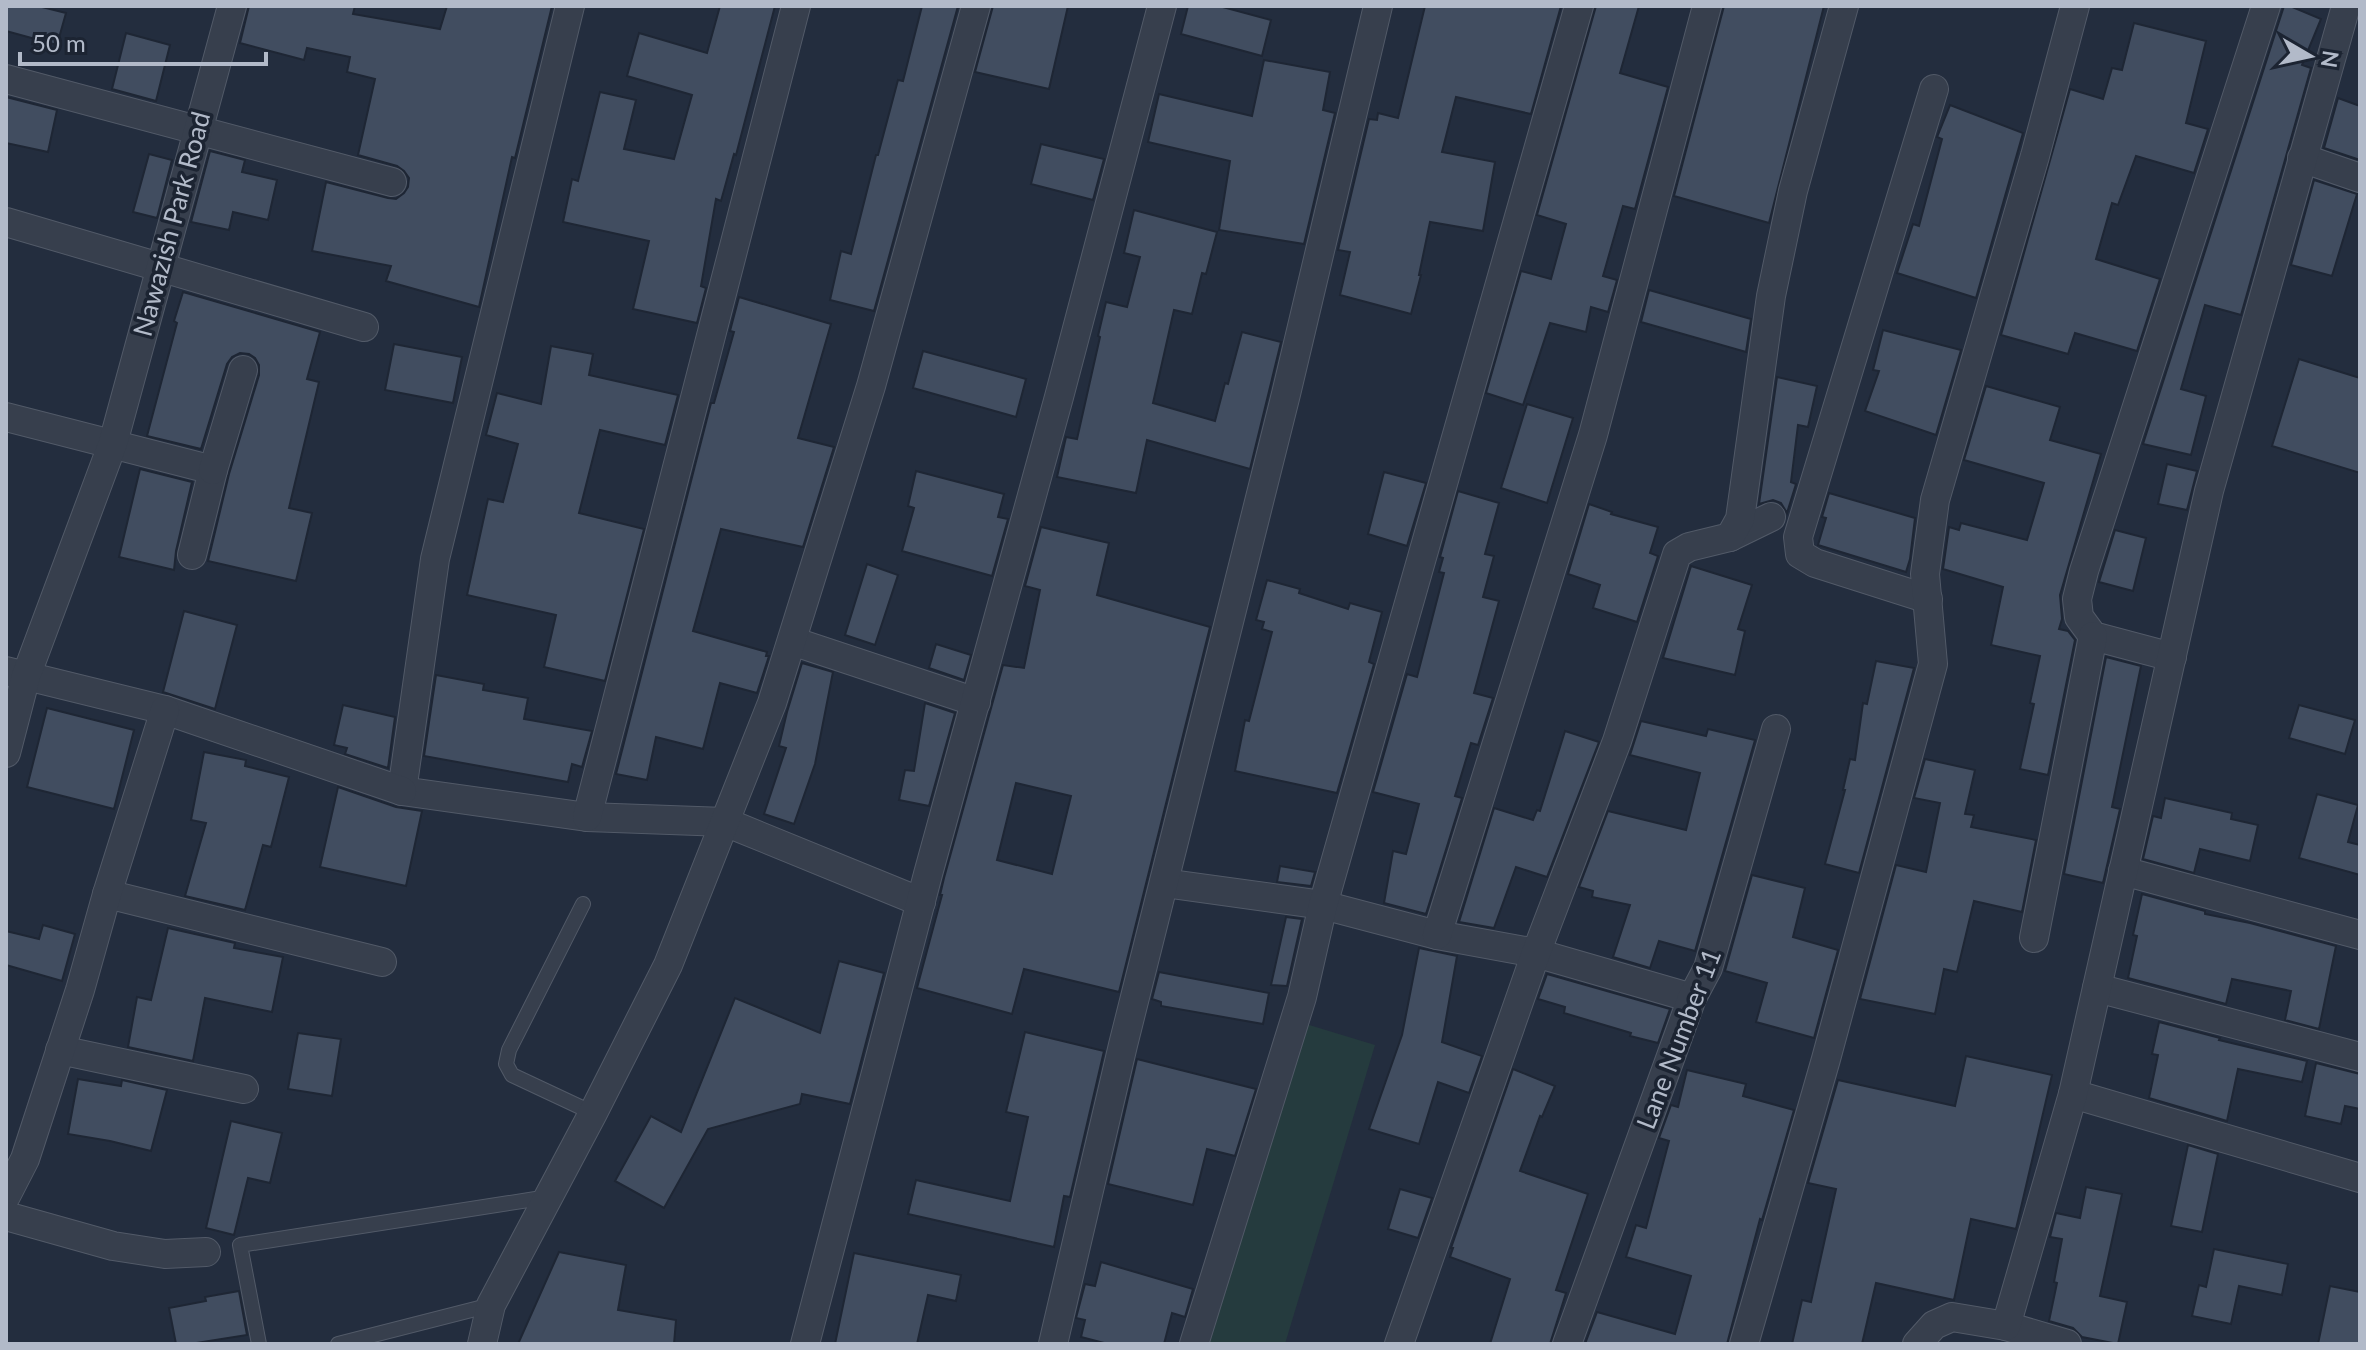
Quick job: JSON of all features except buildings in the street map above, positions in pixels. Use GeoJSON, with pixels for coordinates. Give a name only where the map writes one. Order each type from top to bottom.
{"type":"FeatureCollection","features":[{"type":"Feature","properties":{"kind":"street","name":"Nawazish Park Road"},"geometry":{"type":"LineString","coordinates":[[6,753],[16,674],[113,443],[232,6]]}},
{"type":"Feature","properties":{"kind":"street"},"geometry":{"type":"LineString","coordinates":[[402,791],[435,559],[570,6]]}},
{"type":"Feature","properties":{"kind":"street"},"geometry":{"type":"LineString","coordinates":[[587,817],[796,6]]}},
{"type":"Feature","properties":{"kind":"street"},"geometry":{"type":"LineString","coordinates":[[482,1344],[491,1305],[668,965],[772,703],[871,386],[976,6]]}},
{"type":"Feature","properties":{"kind":"street"},"geometry":{"type":"LineString","coordinates":[[805,1344],[1162,6]]}},
{"type":"Feature","properties":{"kind":"street"},"geometry":{"type":"LineString","coordinates":[[1053,1344],[1378,6]]}},
{"type":"Feature","properties":{"kind":"street"},"geometry":{"type":"LineString","coordinates":[[1194,1344],[1302,997],[1323,905],[1579,6]]}},
{"type":"Feature","properties":{"kind":"street"},"geometry":{"type":"LineString","coordinates":[[1437,935],[1593,435],[1707,6]]}},
{"type":"Feature","properties":{"kind":"street"},"geometry":{"type":"LineString","coordinates":[[1730,537],[1740,519],[1771,296],[1793,191],[1844,6]]}},
{"type":"Feature","properties":{"kind":"street"},"geometry":{"type":"LineString","coordinates":[[1744,1344],[1826,1059],[1933,664],[1925,574],[1935,500],[2031,171],[2075,6]]}},
{"type":"Feature","properties":{"kind":"street"},"geometry":{"type":"LineString","coordinates":[[2172,657],[2093,636],[2079,617],[2077,599],[2266,6]]}},
{"type":"Feature","properties":{"kind":"street"},"geometry":{"type":"LineString","coordinates":[[2006,1326],[2073,1094],[2209,491],[2346,6]]}},
{"type":"Feature","properties":{"kind":"street"},"geometry":{"type":"LineString","coordinates":[[6,79],[392,182]]}},
{"type":"Feature","properties":{"kind":"street"},"geometry":{"type":"LineString","coordinates":[[1928,599],[1815,563],[1800,554],[1798,537],[1934,89]]}},
{"type":"Feature","properties":{"kind":"street"},"geometry":{"type":"LineString","coordinates":[[2302,158],[2360,178]]}},
{"type":"Feature","properties":{"kind":"street"},"geometry":{"type":"LineString","coordinates":[[6,222],[364,327]]}},
{"type":"Feature","properties":{"kind":"street"},"geometry":{"type":"LineString","coordinates":[[192,555],[243,370]]}},
{"type":"Feature","properties":{"kind":"street"},"geometry":{"type":"LineString","coordinates":[[6,417],[213,470]]}},
{"type":"Feature","properties":{"kind":"street"},"geometry":{"type":"LineString","coordinates":[[1399,1344],[1536,953],[1617,741],[1677,554],[1689,547],[1730,537],[1771,517]]}},
{"type":"Feature","properties":{"kind":"street"},"geometry":{"type":"LineString","coordinates":[[2034,938],[2093,636]]}},
{"type":"Feature","properties":{"kind":"street"},"geometry":{"type":"LineString","coordinates":[[792,641],[976,702]]}},
{"type":"Feature","properties":{"kind":"street"},"geometry":{"type":"LineString","coordinates":[[16,674],[165,710],[402,791],[587,817],[725,822],[921,902]]}},
{"type":"Feature","properties":{"kind":"street"},"geometry":{"type":"LineString","coordinates":[[6,1196],[25,1159],[165,710]]}},
{"type":"Feature","properties":{"kind":"street","name":"Lane Number 11"},"geometry":{"type":"LineString","coordinates":[[1567,1344],[1692,998],[1708,968],[1776,729]]}},
{"type":"Feature","properties":{"kind":"street"},"geometry":{"type":"LineString","coordinates":[[2123,871],[2360,935]]}},
{"type":"Feature","properties":{"kind":"street"},"geometry":{"type":"LineString","coordinates":[[1164,883],[1323,905],[1437,935],[1536,953],[1692,998]]}},
{"type":"Feature","properties":{"kind":"street"},"geometry":{"type":"LineString","coordinates":[[107,894],[382,962]]}},
{"type":"Feature","properties":{"kind":"street"},"geometry":{"type":"LineString","coordinates":[[2097,988],[2360,1057]]}},
{"type":"Feature","properties":{"kind":"street"},"geometry":{"type":"LineString","coordinates":[[60,1050],[244,1089]]}},
{"type":"Feature","properties":{"kind":"street"},"geometry":{"type":"LineString","coordinates":[[2073,1094],[2360,1178]]}},
{"type":"Feature","properties":{"kind":"street"},"geometry":{"type":"LineString","coordinates":[[6,1216],[113,1246],[165,1254],[206,1252]]}},
{"type":"Feature","properties":{"kind":"street"},"geometry":{"type":"LineString","coordinates":[[1917,1344],[1934,1325],[1952,1317],[2006,1326],[2067,1344]]}},
{"type":"Feature","properties":{"kind":"lane"},"geometry":{"type":"LineString","coordinates":[[583,904],[509,1050],[506,1064],[512,1075],[593,1113]]}},
{"type":"Feature","properties":{"kind":"lane"},"geometry":{"type":"LineString","coordinates":[[259,1344],[240,1245],[549,1196]]}},
{"type":"Feature","properties":{"kind":"lane"},"geometry":{"type":"LineString","coordinates":[[338,1344],[491,1305]]}},
{"type":"Feature","properties":{"kind":"green space"},"geometry":{"type":"Polygon","coordinates":[[[1296,1021],[1375,1045],[1285,1344],[1198,1344],[1296,1021]]]}}]}
